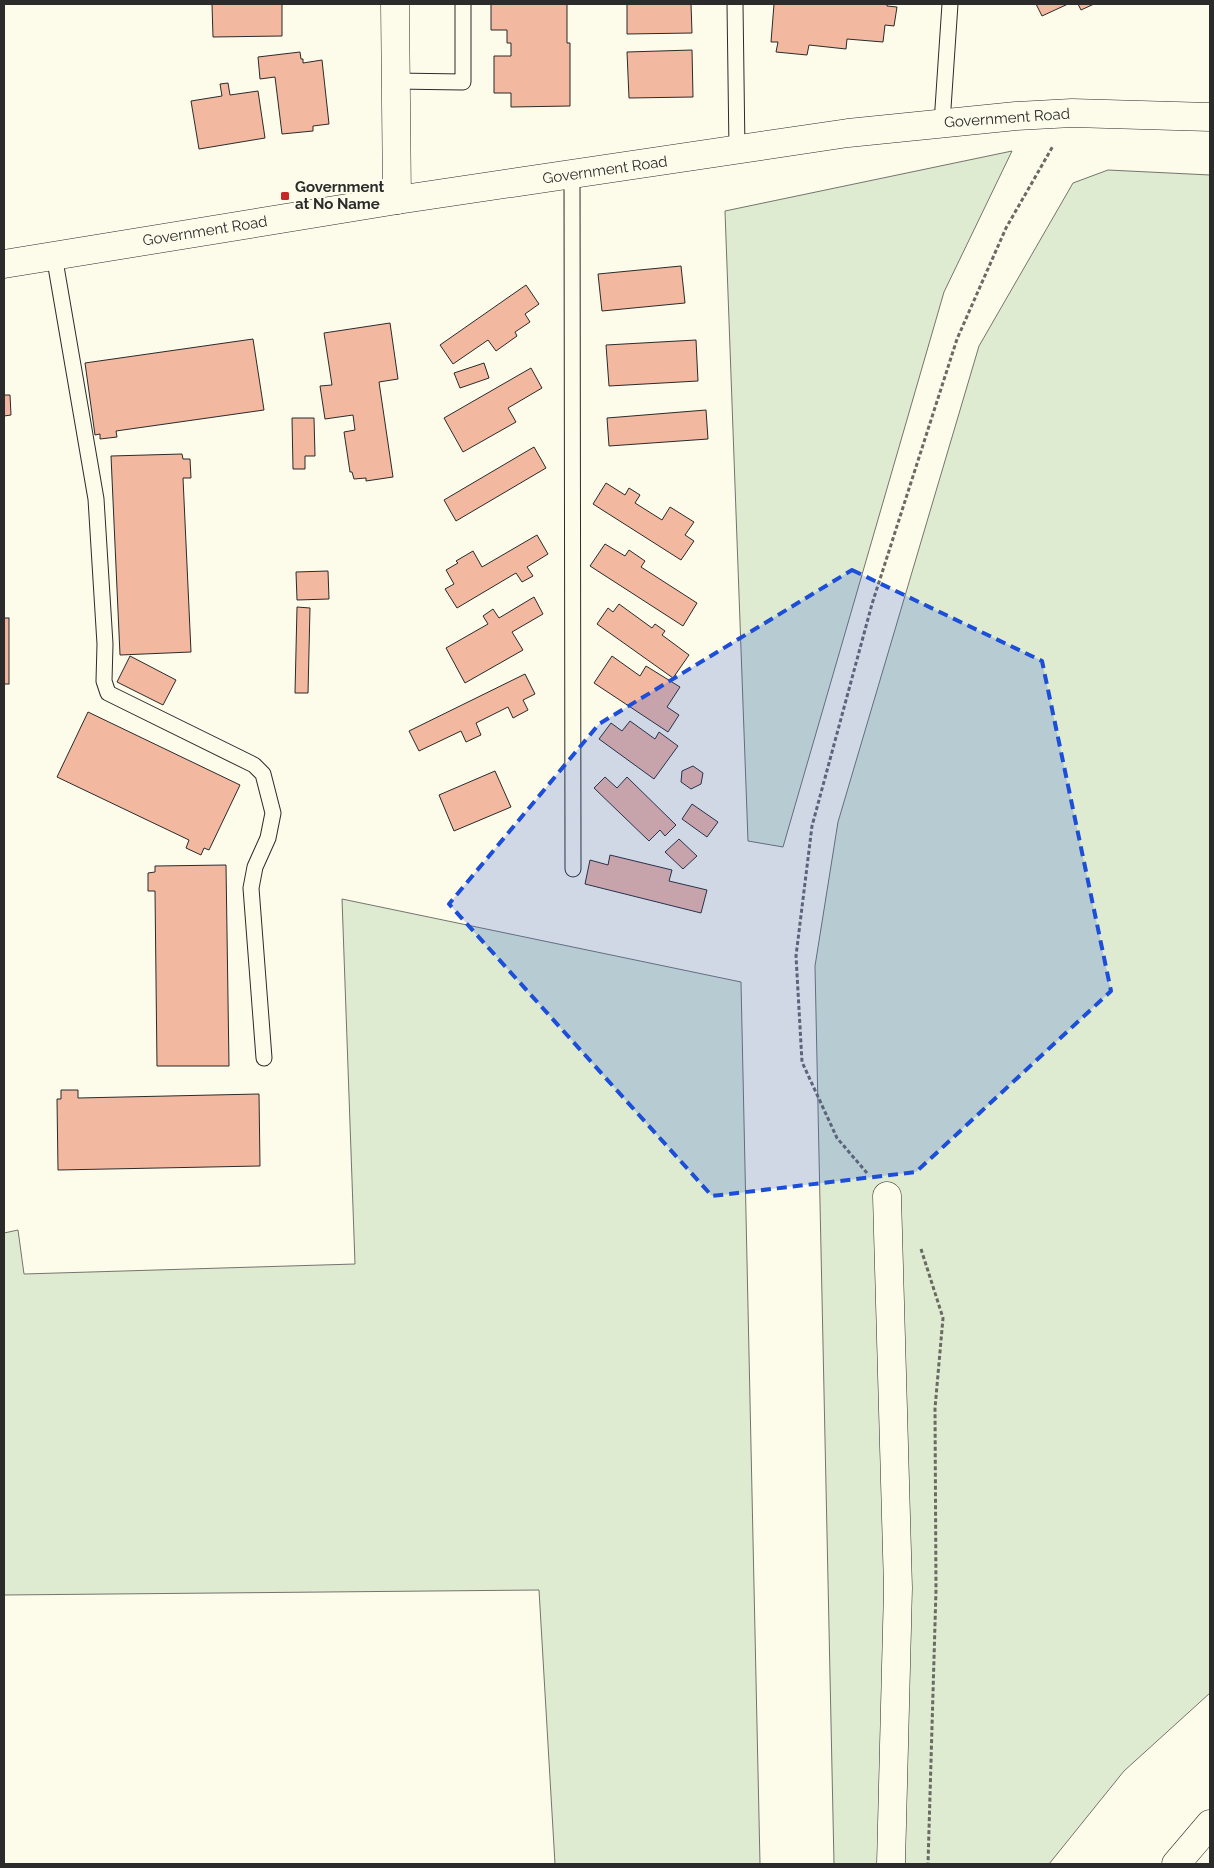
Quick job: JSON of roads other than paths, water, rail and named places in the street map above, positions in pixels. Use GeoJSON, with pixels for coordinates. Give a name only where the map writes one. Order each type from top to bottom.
{"type":"FeatureCollection","features":[{"type":"Feature","properties":{"kind":"main road"},"geometry":{"type":"LineString","coordinates":[[395,4],[396,200]]}},
{"type":"Feature","properties":{"kind":"main road","name":"Government Road"},"geometry":{"type":"LineString","coordinates":[[4,264],[396,200],[738,151],[848,133],[942,123],[1072,113],[1210,117]]}},
{"type":"Feature","properties":{"kind":"main road"},"geometry":{"type":"LineString","coordinates":[[887,1196],[898,1588],[891,1864]]}},
{"type":"Feature","properties":{"kind":"main road"},"geometry":{"type":"LineString","coordinates":[[1176,1864],[1210,1824]]}},
{"type":"Feature","properties":{"kind":"lane"},"geometry":{"type":"LineString","coordinates":[[395,80],[463,82],[464,4]]}},
{"type":"Feature","properties":{"kind":"lane"},"geometry":{"type":"LineString","coordinates":[[735,4],[738,151]]}},
{"type":"Feature","properties":{"kind":"lane"},"geometry":{"type":"LineString","coordinates":[[942,123],[950,4]]}},
{"type":"Feature","properties":{"kind":"lane"},"geometry":{"type":"LineString","coordinates":[[572,175],[573,869]]}},
{"type":"Feature","properties":{"kind":"lane"},"geometry":{"type":"LineString","coordinates":[[54,255],[96,499],[105,644],[104,681],[108,693],[254,765],[263,774],[268,791],[273,813],[268,838],[255,867],[250,888],[264,1058]]}},
{"type":"Feature","properties":{"kind":"place","name":"Government at No Name"},"geometry":{"type":"Point","coordinates":[285,196]}}]}
